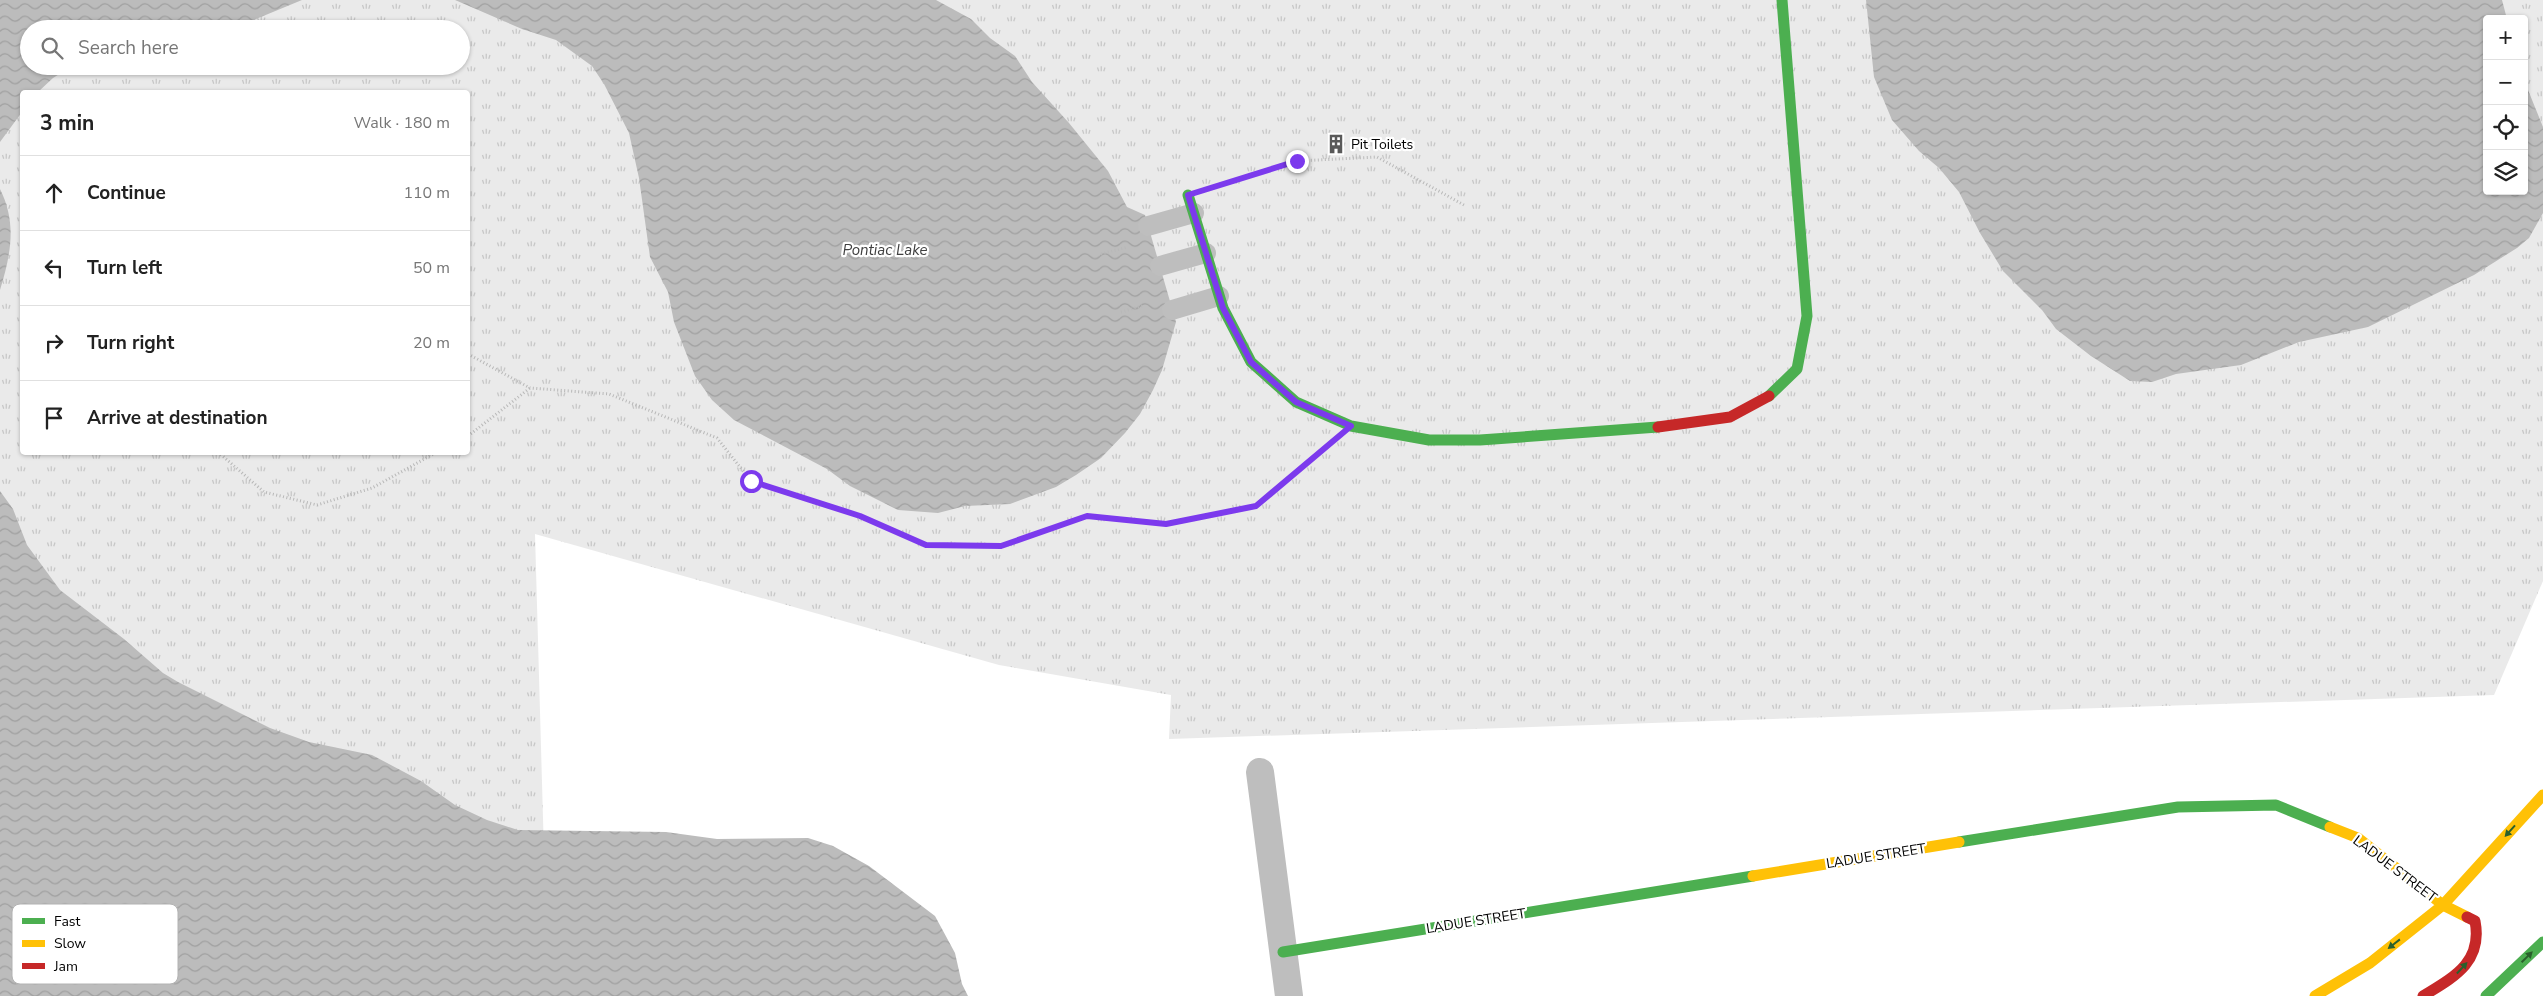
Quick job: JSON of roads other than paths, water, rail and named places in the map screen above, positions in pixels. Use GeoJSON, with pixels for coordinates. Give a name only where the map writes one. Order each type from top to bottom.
{"type":"FeatureCollection","features":[{"type":"Feature","properties":{"kind":"street"},"geometry":{"type":"LineString","coordinates":[[1191,204],[1223,308],[1251,362],[1296,402],[1351,426],[1429,440],[1480,440],[1679,426],[1730,417],[1771,394],[1797,369],[1807,316],[1782,0]]}},
{"type":"Feature","properties":{"kind":"street"},"geometry":{"type":"LineString","coordinates":[[1260,772],[1289,996]]}},
{"type":"Feature","properties":{"kind":"street"},"geometry":{"type":"LineString","coordinates":[[2315,996],[2370,963],[2443,905],[2543,794]]}},
{"type":"Feature","properties":{"kind":"street","name":"LADUE STREET"},"geometry":{"type":"LineString","coordinates":[[1283,952],[2178,807],[2276,805],[2358,838],[2443,905],[2475,921],[2479,931],[2479,944],[2474,956],[2453,977],[2423,996]]}},
{"type":"Feature","properties":{"kind":"street"},"geometry":{"type":"LineString","coordinates":[[2486,996],[2543,942]]}},
{"type":"Feature","properties":{"kind":"lane"},"geometry":{"type":"LineString","coordinates":[[1148,226],[1191,204]]}},
{"type":"Feature","properties":{"kind":"lane"},"geometry":{"type":"LineString","coordinates":[[1160,266],[1206,253]]}},
{"type":"Feature","properties":{"kind":"lane"},"geometry":{"type":"LineString","coordinates":[[1172,310],[1219,296]]}},
{"type":"Feature","properties":{"kind":"water"},"geometry":{"type":"Polygon","coordinates":[[[0,0],[302,0],[254,20],[20,20],[20,75],[58,75],[40,90],[20,90],[20,115],[0,142],[0,0]]]}},
{"type":"Feature","properties":{"kind":"water","name":"Pontiac Lake"},"geometry":{"type":"Polygon","coordinates":[[[455,0],[936,0],[971,19],[990,38],[1015,56],[1032,82],[1069,123],[1108,171],[1127,207],[1145,215],[1176,322],[1162,370],[1140,414],[1101,458],[1056,487],[1010,504],[965,506],[938,513],[898,510],[850,486],[827,469],[734,420],[712,400],[695,376],[674,322],[668,292],[650,257],[639,178],[629,133],[604,84],[592,66],[556,40],[522,29],[455,0]]]}},
{"type":"Feature","properties":{"kind":"water"},"geometry":{"type":"Polygon","coordinates":[[[1866,0],[2502,0],[2506,15],[2483,15],[2483,195],[2528,195],[2528,90],[2543,127],[2543,213],[2529,238],[2517,248],[2474,275],[2368,327],[2299,342],[2241,365],[2176,374],[2152,382],[2130,381],[2091,356],[2056,329],[2042,310],[2003,271],[1980,233],[1959,192],[1939,168],[1919,151],[1892,120],[1874,77],[1866,0]]]}},
{"type":"Feature","properties":{"kind":"water"},"geometry":{"type":"Polygon","coordinates":[[[0,189],[9,214],[10,239],[7,264],[0,290],[0,189]]]}},
{"type":"Feature","properties":{"kind":"water"},"geometry":{"type":"Polygon","coordinates":[[[0,491],[13,509],[27,545],[60,590],[124,639],[163,673],[178,682],[270,728],[309,742],[372,755],[421,781],[455,805],[487,820],[518,830],[666,832],[717,839],[808,838],[833,846],[869,866],[935,916],[955,953],[962,984],[968,996],[0,996],[0,491]]]}},
{"type":"Feature","properties":{"kind":"place","name":"Pit Toilets"},"geometry":{"type":"Point","coordinates":[1336,144]}}]}
